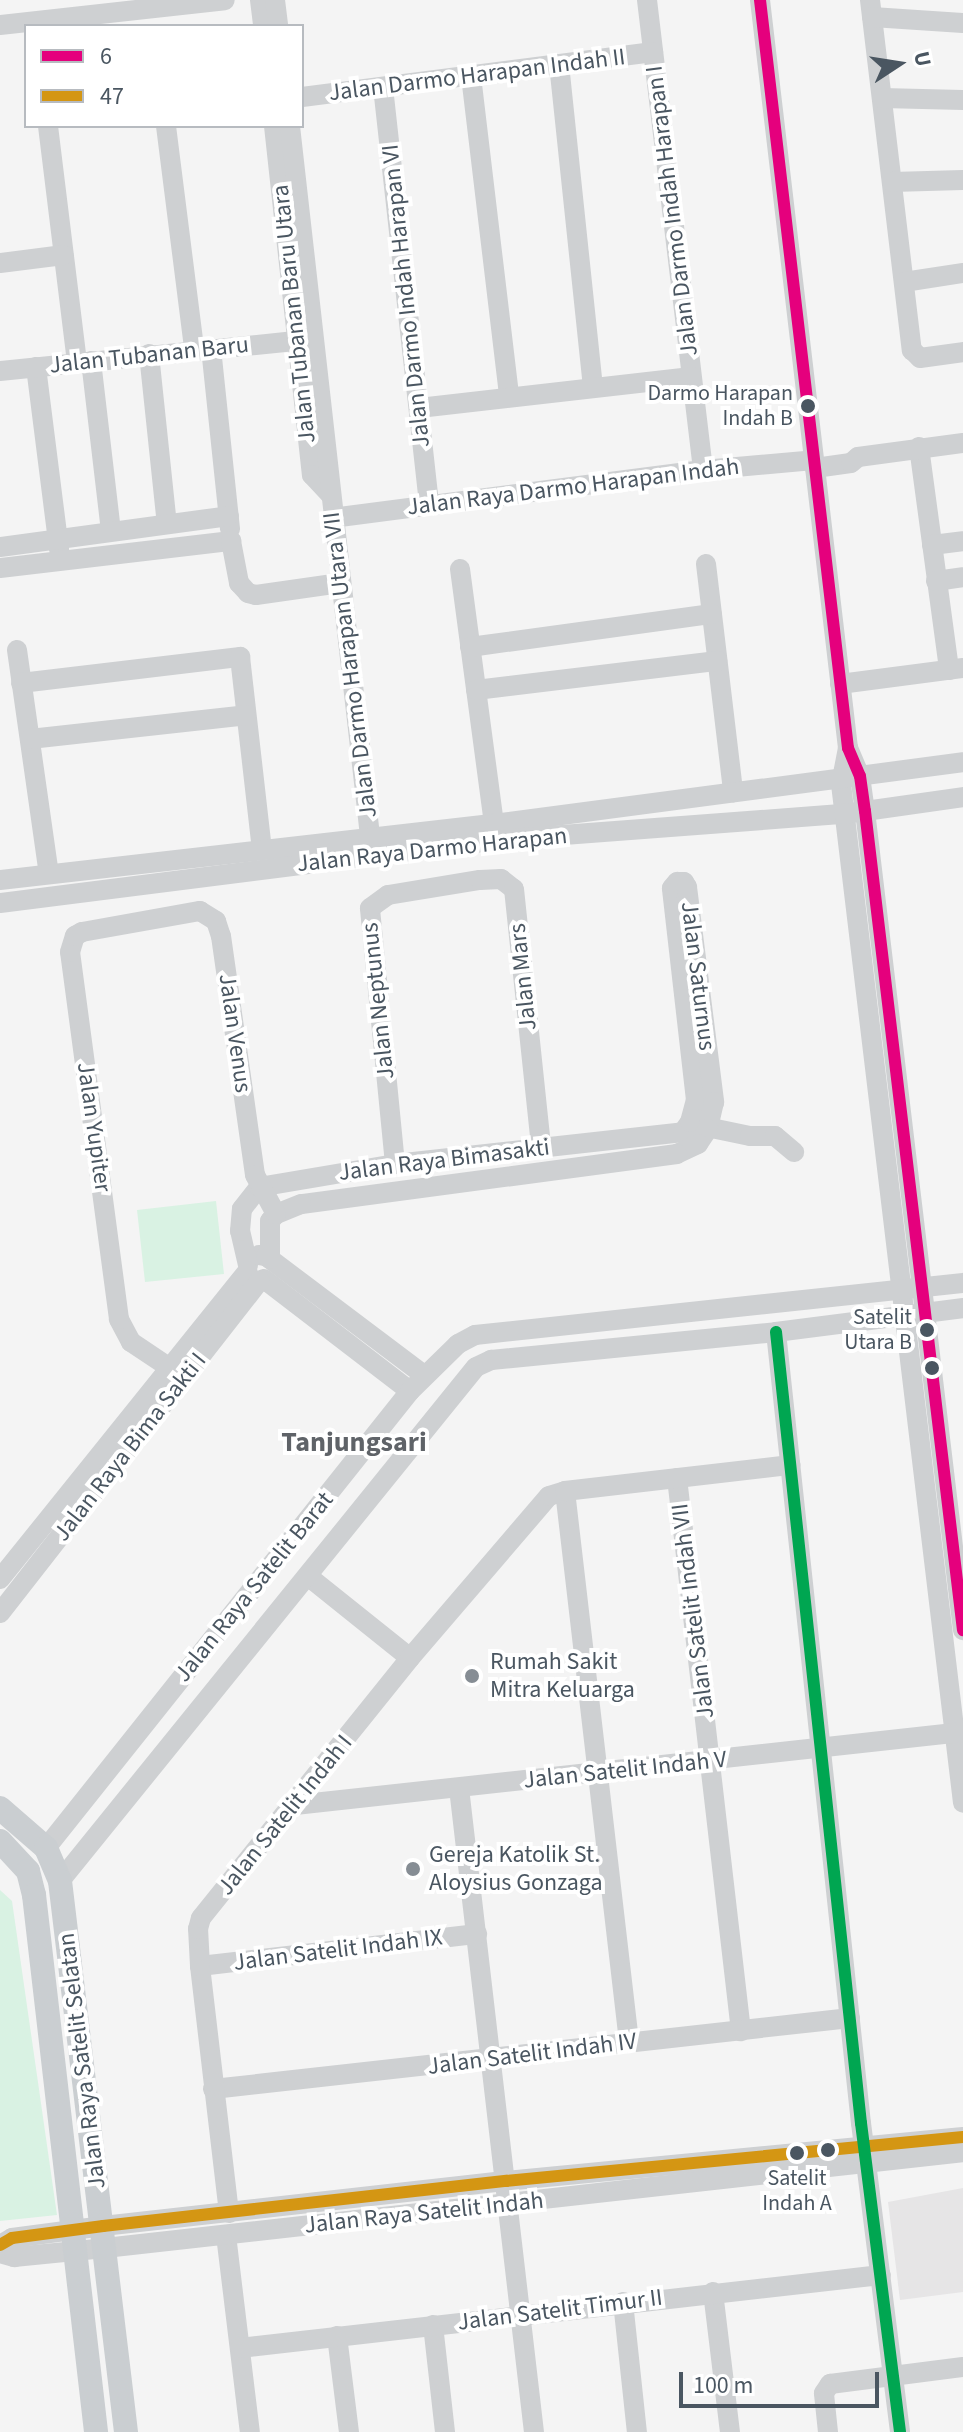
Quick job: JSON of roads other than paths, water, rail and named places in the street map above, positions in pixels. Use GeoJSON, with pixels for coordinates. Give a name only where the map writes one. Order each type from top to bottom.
{"type":"FeatureCollection","features":[{"type":"Feature","properties":{"kind":"main road","name":"Jalan Raya Satelit Selatan"},"geometry":{"type":"LineString","coordinates":[[0,1808],[46,1848],[60,1881],[126,2432]]}},
{"type":"Feature","properties":{"kind":"main road","name":"Jalan Raya Satelit Selatan"},"geometry":{"type":"LineString","coordinates":[[0,1841],[28,1871],[34,1895],[96,2432]]}},
{"type":"Feature","properties":{"kind":"street"},"geometry":{"type":"LineString","coordinates":[[36,24],[225,0]]}},
{"type":"Feature","properties":{"kind":"street"},"geometry":{"type":"LineString","coordinates":[[260,0],[263,24]]}},
{"type":"Feature","properties":{"kind":"street"},"geometry":{"type":"LineString","coordinates":[[275,0],[278,24]]}},
{"type":"Feature","properties":{"kind":"street","name":"Jalan Darmo Indah Harapan I"},"geometry":{"type":"LineString","coordinates":[[647,0],[703,470]]}},
{"type":"Feature","properties":{"kind":"street"},"geometry":{"type":"LineString","coordinates":[[760,0],[914,1315],[959,1733],[963,1803]]}},
{"type":"Feature","properties":{"kind":"street"},"geometry":{"type":"LineString","coordinates":[[963,23],[871,9],[914,354],[920,358],[963,352]]}},
{"type":"Feature","properties":{"kind":"street"},"geometry":{"type":"LineString","coordinates":[[0,25],[24,24]]}},
{"type":"Feature","properties":{"kind":"street","name":"Jalan Darmo Harapan Indah II"},"geometry":{"type":"LineString","coordinates":[[304,97],[653,52]]}},
{"type":"Feature","properties":{"kind":"street"},"geometry":{"type":"LineString","coordinates":[[559,64],[593,387]]}},
{"type":"Feature","properties":{"kind":"street"},"geometry":{"type":"LineString","coordinates":[[471,76],[509,397]]}},
{"type":"Feature","properties":{"kind":"street","name":"Jalan Darmo Indah Harapan VI"},"geometry":{"type":"LineString","coordinates":[[383,87],[429,505]]}},
{"type":"Feature","properties":{"kind":"street"},"geometry":{"type":"LineString","coordinates":[[882,98],[963,100]]}},
{"type":"Feature","properties":{"kind":"street"},"geometry":{"type":"LineString","coordinates":[[48,128],[63,255],[111,530]]}},
{"type":"Feature","properties":{"kind":"street"},"geometry":{"type":"LineString","coordinates":[[166,128],[239,583],[248,593],[256,595],[340,583]]}},
{"type":"Feature","properties":{"kind":"street","name":"Jalan Tubanan Baru Utara"},"geometry":{"type":"LineString","coordinates":[[274,128],[294,233],[297,341],[312,475],[330,494]]}},
{"type":"Feature","properties":{"kind":"street"},"geometry":{"type":"LineString","coordinates":[[290,128],[294,233]]}},
{"type":"Feature","properties":{"kind":"street"},"geometry":{"type":"LineString","coordinates":[[892,182],[963,180]]}},
{"type":"Feature","properties":{"kind":"street","name":"Jalan Darmo Harapan Utara VII"},"geometry":{"type":"LineString","coordinates":[[294,233],[330,494],[370,836]]}},
{"type":"Feature","properties":{"kind":"street"},"geometry":{"type":"LineString","coordinates":[[0,263],[63,255]]}},
{"type":"Feature","properties":{"kind":"street"},"geometry":{"type":"LineString","coordinates":[[904,282],[963,273]]}},
{"type":"Feature","properties":{"kind":"street","name":"Jalan Tubanan Baru"},"geometry":{"type":"LineString","coordinates":[[0,371],[297,341]]}},
{"type":"Feature","properties":{"kind":"street"},"geometry":{"type":"LineString","coordinates":[[149,354],[167,524]]}},
{"type":"Feature","properties":{"kind":"street"},"geometry":{"type":"LineString","coordinates":[[36,367],[61,561]]}},
{"type":"Feature","properties":{"kind":"street"},"geometry":{"type":"LineString","coordinates":[[419,408],[691,377]]}},
{"type":"Feature","properties":{"kind":"street","name":"Jalan Raya Darmo Harapan Indah"},"geometry":{"type":"LineString","coordinates":[[332,518],[703,470],[814,461],[849,451],[858,457],[963,443]]}},
{"type":"Feature","properties":{"kind":"street"},"geometry":{"type":"LineString","coordinates":[[840,684],[956,669],[936,581],[919,447]]}},
{"type":"Feature","properties":{"kind":"street"},"geometry":{"type":"LineString","coordinates":[[0,547],[229,516]]}},
{"type":"Feature","properties":{"kind":"street"},"geometry":{"type":"LineString","coordinates":[[0,568],[231,541]]}},
{"type":"Feature","properties":{"kind":"street"},"geometry":{"type":"LineString","coordinates":[[932,545],[963,541]]}},
{"type":"Feature","properties":{"kind":"street"},"geometry":{"type":"LineString","coordinates":[[706,564],[733,792]]}},
{"type":"Feature","properties":{"kind":"street"},"geometry":{"type":"LineString","coordinates":[[460,569],[494,824]]}},
{"type":"Feature","properties":{"kind":"street"},"geometry":{"type":"LineString","coordinates":[[936,581],[963,577]]}},
{"type":"Feature","properties":{"kind":"street"},"geometry":{"type":"LineString","coordinates":[[470,647],[712,614]]}},
{"type":"Feature","properties":{"kind":"street"},"geometry":{"type":"LineString","coordinates":[[17,650],[49,874]]}},
{"type":"Feature","properties":{"kind":"street"},"geometry":{"type":"LineString","coordinates":[[21,683],[238,656],[242,660],[262,849]]}},
{"type":"Feature","properties":{"kind":"street"},"geometry":{"type":"LineString","coordinates":[[476,690],[717,661]]}},
{"type":"Feature","properties":{"kind":"street"},"geometry":{"type":"LineString","coordinates":[[30,739],[246,715]]}},
{"type":"Feature","properties":{"kind":"street","name":"Jalan Raya Darmo Harapan"},"geometry":{"type":"LineString","coordinates":[[0,880],[494,824],[733,792],[850,780],[963,762]]}},
{"type":"Feature","properties":{"kind":"street","name":"Jalan Raya Darmo Harapan"},"geometry":{"type":"LineString","coordinates":[[0,903],[496,840],[963,797]]}},
{"type":"Feature","properties":{"kind":"street","name":"Jalan Mars"},"geometry":{"type":"LineString","coordinates":[[434,886],[501,879],[514,889],[541,1148]]}},
{"type":"Feature","properties":{"kind":"street","name":"Jalan Saturnus"},"geometry":{"type":"LineString","coordinates":[[677,882],[684,882],[687,887],[714,1102],[699,1126],[672,888],[677,882]]}},
{"type":"Feature","properties":{"kind":"street","name":"Jalan Neptunus"},"geometry":{"type":"LineString","coordinates":[[395,1164],[368,915],[374,903],[388,895],[434,886]]}},
{"type":"Feature","properties":{"kind":"street","name":"Jalan Venus"},"geometry":{"type":"LineString","coordinates":[[146,919],[200,911],[208,914],[219,927],[259,1187],[276,1214]]}},
{"type":"Feature","properties":{"kind":"street","name":"Jalan Yupiter"},"geometry":{"type":"LineString","coordinates":[[146,919],[82,932],[71,942],[70,952],[119,1319],[131,1342],[170,1368]]}},
{"type":"Feature","properties":{"kind":"street","name":"Jalan Raya Bimasakti"},"geometry":{"type":"LineString","coordinates":[[276,1214],[301,1204],[677,1154],[698,1144],[699,1126]]}},
{"type":"Feature","properties":{"kind":"street","name":"Jalan Raya Bimasakti"},"geometry":{"type":"LineString","coordinates":[[259,1187],[395,1164],[678,1134],[699,1126],[775,1136],[794,1152]]}},
{"type":"Feature","properties":{"kind":"street"},"geometry":{"type":"LineString","coordinates":[[259,1187],[242,1209],[240,1231],[260,1269],[410,1391]]}},
{"type":"Feature","properties":{"kind":"street"},"geometry":{"type":"LineString","coordinates":[[260,1269],[276,1214]]}},
{"type":"Feature","properties":{"kind":"street"},"geometry":{"type":"LineString","coordinates":[[260,1269],[425,1376]]}},
{"type":"Feature","properties":{"kind":"street","name":"Jalan Raya Bima Sakti I"},"geometry":{"type":"LineString","coordinates":[[0,1579],[170,1368],[260,1269]]}},
{"type":"Feature","properties":{"kind":"street","name":"Jalan Raya Bima Sakti I"},"geometry":{"type":"LineString","coordinates":[[0,1613],[260,1269]]}},
{"type":"Feature","properties":{"kind":"street","name":"Jalan Raya Satelit Barat"},"geometry":{"type":"LineString","coordinates":[[46,1848],[410,1391],[458,1344],[475,1335],[963,1283]]}},
{"type":"Feature","properties":{"kind":"street","name":"Jalan Raya Satelit Barat"},"geometry":{"type":"LineString","coordinates":[[60,1881],[476,1367],[491,1360],[776,1332],[963,1308]]}},
{"type":"Feature","properties":{"kind":"street"},"geometry":{"type":"LineString","coordinates":[[914,1315],[963,1630]]}},
{"type":"Feature","properties":{"kind":"street"},"geometry":{"type":"LineString","coordinates":[[776,1332],[865,2156],[900,2432]]}},
{"type":"Feature","properties":{"kind":"street"},"geometry":{"type":"LineString","coordinates":[[629,2042],[565,1491],[791,1465]]}},
{"type":"Feature","properties":{"kind":"street","name":"Jalan Satelit Indah VII"},"geometry":{"type":"LineString","coordinates":[[677,1478],[741,2031]]}},
{"type":"Feature","properties":{"kind":"street","name":"Jalan Satelit Indah I"},"geometry":{"type":"LineString","coordinates":[[229,2213],[200,1966],[198,1929],[201,1918],[295,1805],[410,1658],[543,1502],[565,1491]]}},
{"type":"Feature","properties":{"kind":"street"},"geometry":{"type":"LineString","coordinates":[[309,1577],[410,1658]]}},
{"type":"Feature","properties":{"kind":"street","name":"Jalan Satelit Indah V"},"geometry":{"type":"LineString","coordinates":[[295,1805],[959,1733]]}},
{"type":"Feature","properties":{"kind":"street"},"geometry":{"type":"LineString","coordinates":[[459,1788],[534,2432]]}},
{"type":"Feature","properties":{"kind":"street","name":"Jalan Satelit Indah IX"},"geometry":{"type":"LineString","coordinates":[[200,1966],[477,1934]]}},
{"type":"Feature","properties":{"kind":"street","name":"Jalan Satelit Indah IV"},"geometry":{"type":"LineString","coordinates":[[213,2089],[850,2018]]}},
{"type":"Feature","properties":{"kind":"street","name":"Jalan Raya Satelit Indah"},"geometry":{"type":"LineString","coordinates":[[76,2240],[229,2213],[509,2204],[865,2156],[963,2137]]}},
{"type":"Feature","properties":{"kind":"street","name":"Jalan Raya Satelit Indah"},"geometry":{"type":"LineString","coordinates":[[104,2237],[226,2235],[506,2181],[963,2152]]}},
{"type":"Feature","properties":{"kind":"street"},"geometry":{"type":"LineString","coordinates":[[226,2235],[250,2432]]}},
{"type":"Feature","properties":{"kind":"street"},"geometry":{"type":"LineString","coordinates":[[0,2245],[12,2238],[76,2240]]}},
{"type":"Feature","properties":{"kind":"street"},"geometry":{"type":"LineString","coordinates":[[0,2253],[14,2257],[76,2240]]}},
{"type":"Feature","properties":{"kind":"street","name":"Jalan Satelit Timur II"},"geometry":{"type":"LineString","coordinates":[[240,2348],[881,2275]]}},
{"type":"Feature","properties":{"kind":"street"},"geometry":{"type":"LineString","coordinates":[[713,2292],[730,2432]]}},
{"type":"Feature","properties":{"kind":"street"},"geometry":{"type":"LineString","coordinates":[[623,2302],[637,2432]]}},
{"type":"Feature","properties":{"kind":"street"},"geometry":{"type":"LineString","coordinates":[[433,2325],[445,2432]]}},
{"type":"Feature","properties":{"kind":"street"},"geometry":{"type":"LineString","coordinates":[[337,2336],[349,2432]]}},
{"type":"Feature","properties":{"kind":"street"},"geometry":{"type":"LineString","coordinates":[[828,2432],[825,2388],[830,2384],[963,2367]]}},
{"type":"Feature","properties":{"kind":"place","name":"Darmo Harapan Indah B"},"geometry":{"type":"Point","coordinates":[808,406]}},
{"type":"Feature","properties":{"kind":"place","name":"Satelit Utara B"},"geometry":{"type":"Point","coordinates":[927,1330]}},
{"type":"Feature","properties":{"kind":"place","name":"Rumah Sakit Mitra Keluarga"},"geometry":{"type":"Point","coordinates":[472,1676]}},
{"type":"Feature","properties":{"kind":"place","name":"Gereja Katolik St. Aloysius Gonzaga"},"geometry":{"type":"Point","coordinates":[413,1869]}},
{"type":"Feature","properties":{"kind":"place","name":"Satelit Indah A"},"geometry":{"type":"Point","coordinates":[797,2153]}},
{"type":"Feature","properties":{"kind":"district","name":"Tanjungsari"},"geometry":{"type":"Point","coordinates":[354,1442]}}]}
